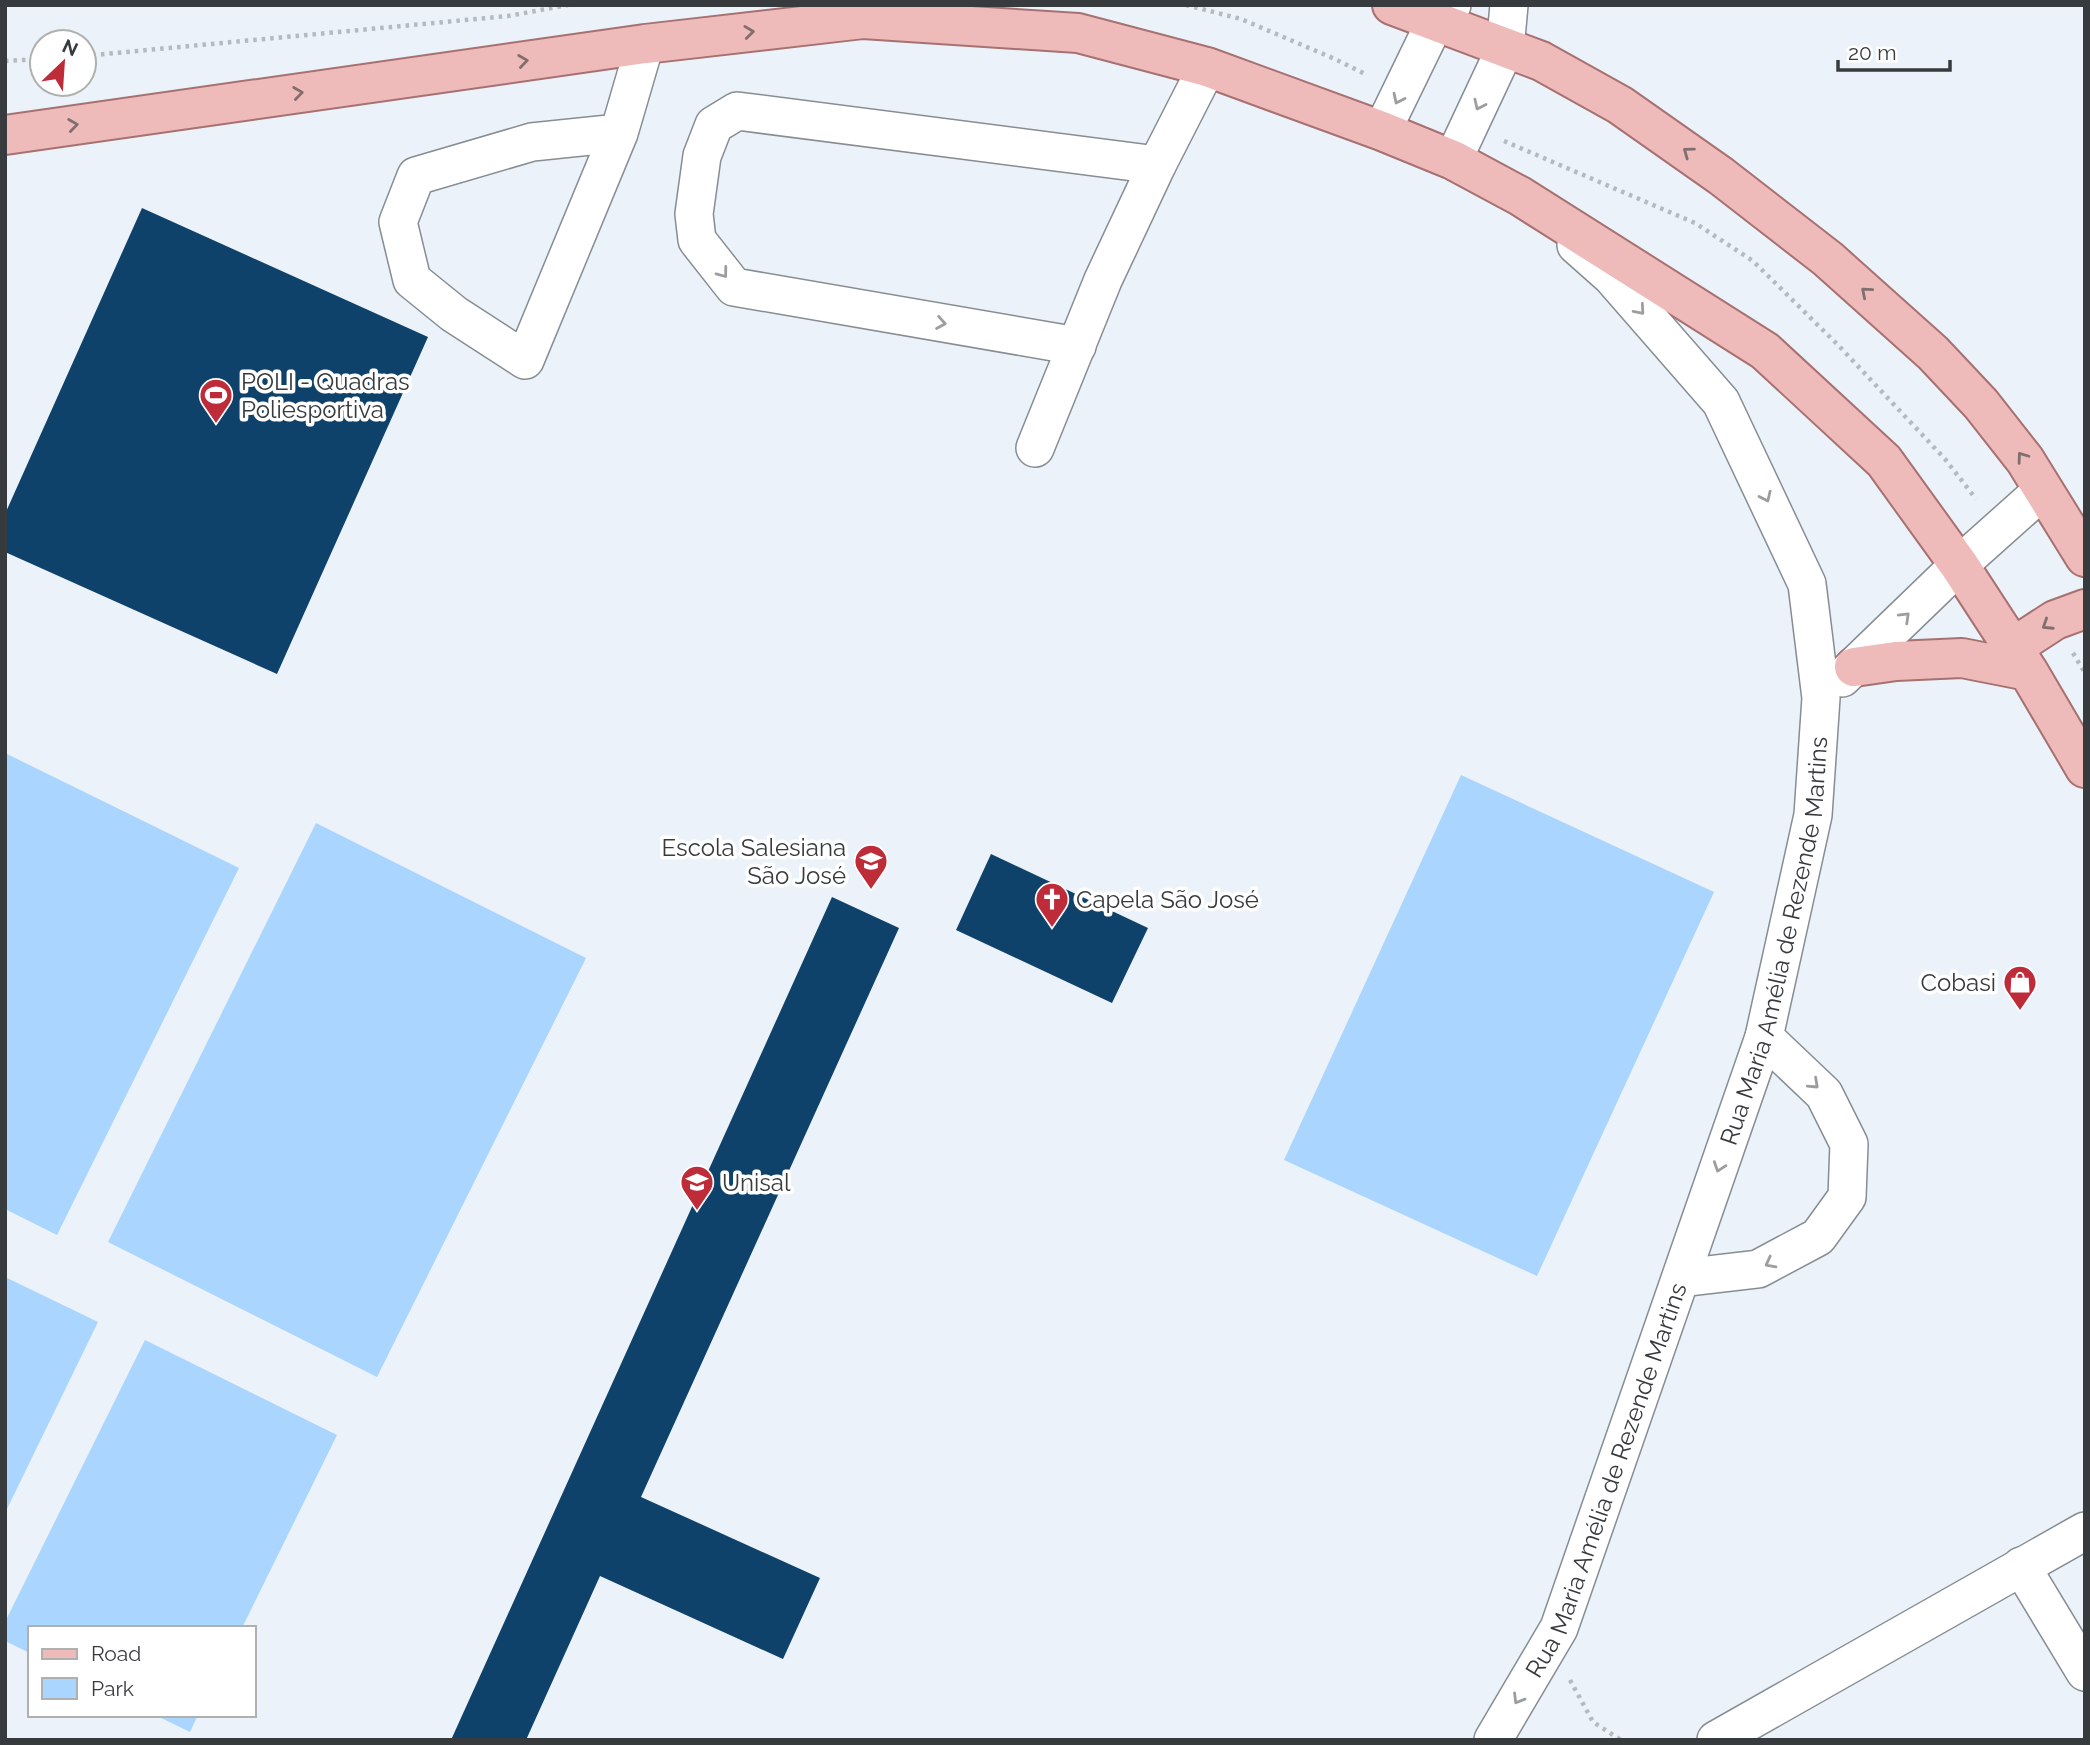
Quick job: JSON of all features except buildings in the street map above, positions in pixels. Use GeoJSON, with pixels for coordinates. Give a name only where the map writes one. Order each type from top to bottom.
{"type":"FeatureCollection","features":[{"type":"Feature","properties":{"kind":"main road"},"geometry":{"type":"LineString","coordinates":[[1392,5],[1443,14],[1505,49],[1541,61],[1620,105],[1721,176],[1828,259],[1933,353],[1981,404],[2025,460],[2085,556]]}},
{"type":"Feature","properties":{"kind":"main road"},"geometry":{"type":"LineString","coordinates":[[5,135],[645,44],[863,19],[1078,33],[1207,67],[1453,160],[1520,196],[1765,351],[1884,461],[1959,565],[2085,768]]}},
{"type":"Feature","properties":{"kind":"main road"},"geometry":{"type":"LineString","coordinates":[[2020,660],[2054,620],[2085,609]]}},
{"type":"Feature","properties":{"kind":"main road"},"geometry":{"type":"LineString","coordinates":[[1854,667],[1896,661],[1962,658],[2020,660]]}},
{"type":"Feature","properties":{"kind":"street"},"geometry":{"type":"LineString","coordinates":[[1453,160],[1505,49],[1509,5]]}},
{"type":"Feature","properties":{"kind":"street"},"geometry":{"type":"LineString","coordinates":[[1382,131],[1443,14]]}},
{"type":"Feature","properties":{"kind":"street"},"geometry":{"type":"LineString","coordinates":[[619,132],[532,142],[416,176],[398,222],[412,280],[454,314],[525,360],[619,132],[645,44]]}},
{"type":"Feature","properties":{"kind":"street"},"geometry":{"type":"LineString","coordinates":[[1035,448],[1103,280],[1207,67]]}},
{"type":"Feature","properties":{"kind":"street"},"geometry":{"type":"LineString","coordinates":[[1077,346],[734,287],[697,240],[694,214],[702,156],[715,125],[737,111],[1157,165]]}},
{"type":"Feature","properties":{"kind":"street","name":"Rua Maria Amélia de Rezende Martins"},"geometry":{"type":"LineString","coordinates":[[1493,1740],[1559,1628],[1764,1037],[1813,815],[1821,698],[1807,584],[1721,402],[1612,277],[1520,196]]}},
{"type":"Feature","properties":{"kind":"street"},"geometry":{"type":"LineString","coordinates":[[1821,698],[1959,565],[2043,490]]}},
{"type":"Feature","properties":{"kind":"street"},"geometry":{"type":"LineString","coordinates":[[1681,1278],[1758,1269],[1818,1237],[1847,1196],[1849,1143],[1824,1094],[1764,1037]]}},
{"type":"Feature","properties":{"kind":"street"},"geometry":{"type":"LineString","coordinates":[[1716,1740],[2085,1531]]}},
{"type":"Feature","properties":{"kind":"street"},"geometry":{"type":"LineString","coordinates":[[2021,1566],[2085,1672]]}},
{"type":"Feature","properties":{"kind":"path"},"geometry":{"type":"LineString","coordinates":[[98,55],[508,16],[568,5]]}},
{"type":"Feature","properties":{"kind":"path"},"geometry":{"type":"LineString","coordinates":[[5,61],[28,60]]}},
{"type":"Feature","properties":{"kind":"path"},"geometry":{"type":"LineString","coordinates":[[1551,1645],[1593,1722],[1621,1740]]}},
{"type":"Feature","properties":{"kind":"green space"},"geometry":{"type":"Polygon","coordinates":[[[5,753],[239,868],[57,1235],[5,1209],[5,753]]]}},
{"type":"Feature","properties":{"kind":"green space"},"geometry":{"type":"Polygon","coordinates":[[[1461,775],[1714,892],[1537,1276],[1284,1160],[1461,775]]]}},
{"type":"Feature","properties":{"kind":"green space"},"geometry":{"type":"Polygon","coordinates":[[[316,823],[586,958],[377,1377],[108,1242],[316,823]]]}},
{"type":"Feature","properties":{"kind":"green space"},"geometry":{"type":"Polygon","coordinates":[[[5,1277],[98,1322],[5,1513],[5,1277]]]}},
{"type":"Feature","properties":{"kind":"green space"},"geometry":{"type":"Polygon","coordinates":[[[145,1340],[337,1435],[243,1626],[28,1626],[28,1652],[5,1641],[5,1622],[145,1340]]]}},
{"type":"Feature","properties":{"kind":"green space"},"geometry":{"type":"Polygon","coordinates":[[[159,1717],[197,1717],[190,1732],[159,1717]]]}},
{"type":"Feature","properties":{"kind":"place","name":"POLI - Quadras Poliesportiva"},"geometry":{"type":"Point","coordinates":[216,425]}},
{"type":"Feature","properties":{"kind":"place","name":"Escola Salesiana São José"},"geometry":{"type":"Point","coordinates":[871,891]}},
{"type":"Feature","properties":{"kind":"place","name":"Capela São José"},"geometry":{"type":"Point","coordinates":[1052,929]}},
{"type":"Feature","properties":{"kind":"place","name":"Cobasi"},"geometry":{"type":"Point","coordinates":[2020,1012]}},
{"type":"Feature","properties":{"kind":"place","name":"Unisal"},"geometry":{"type":"Point","coordinates":[697,1212]}}]}
